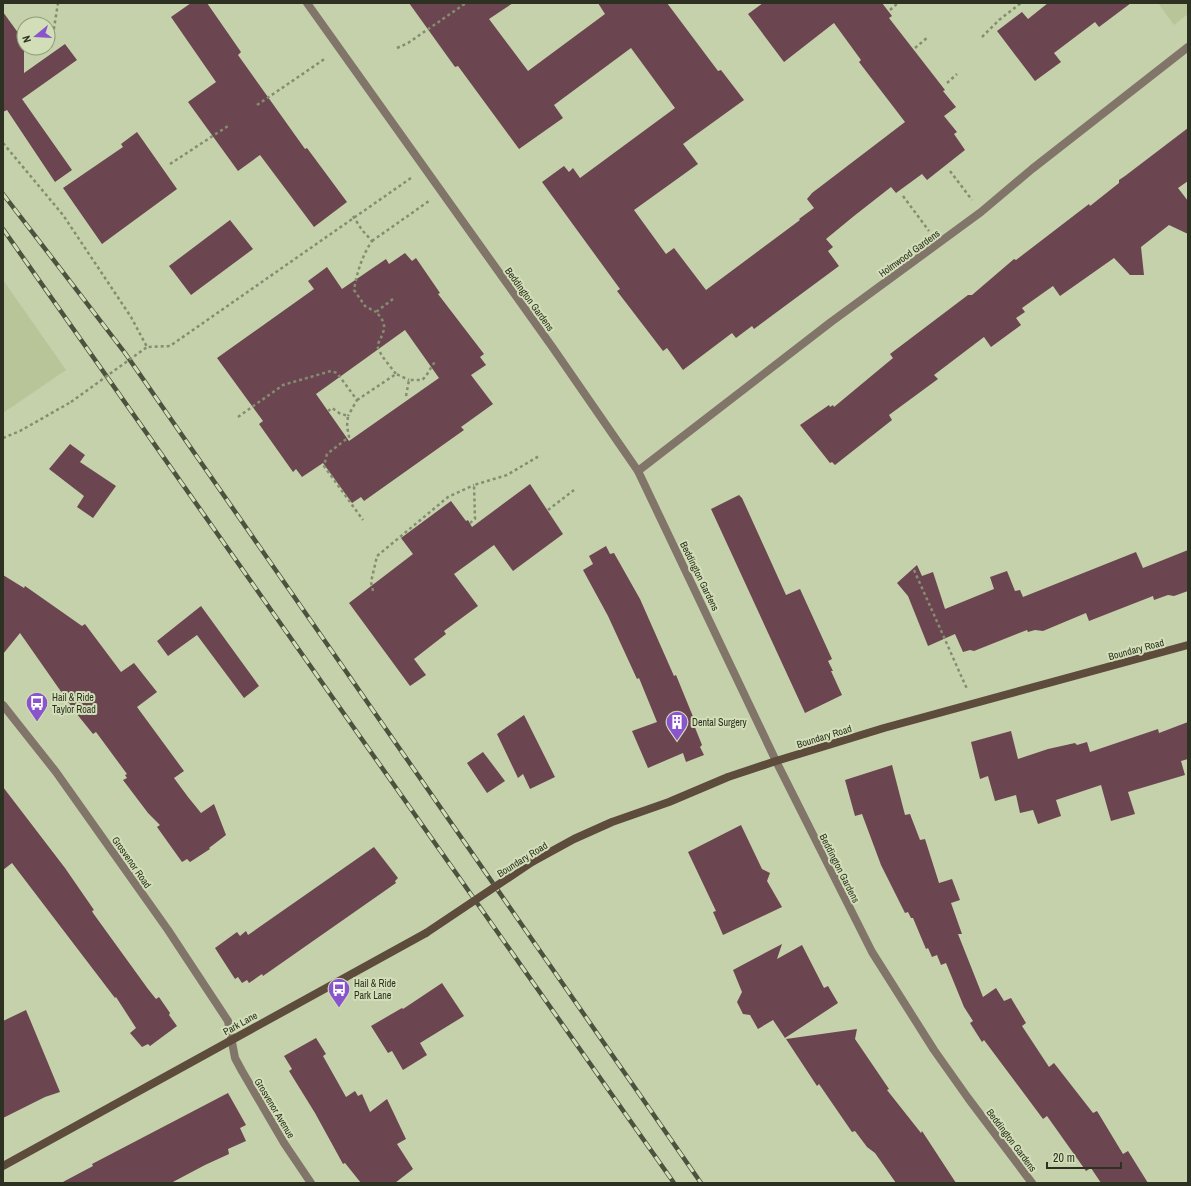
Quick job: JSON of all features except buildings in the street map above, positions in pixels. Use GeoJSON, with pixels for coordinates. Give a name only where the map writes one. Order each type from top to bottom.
{"type":"FeatureCollection","features":[{"type":"Feature","properties":{"kind":"main road","name":"Boundary Road"},"geometry":{"type":"LineString","coordinates":[[484,895],[532,862],[574,839],[612,822],[669,802],[728,777],[884,728],[1188,645]]}},
{"type":"Feature","properties":{"kind":"main road","name":"Park Lane"},"geometry":{"type":"LineString","coordinates":[[3,1166],[426,933],[484,895]]}},
{"type":"Feature","properties":{"kind":"street","name":"Beddington Gardens"},"geometry":{"type":"LineString","coordinates":[[306,3],[425,168],[638,471],[776,761],[845,900],[896,993],[968,1098],[1032,1183]]}},
{"type":"Feature","properties":{"kind":"street","name":"Holmwood Gardens"},"geometry":{"type":"LineString","coordinates":[[638,471],[831,322],[981,212],[1032,169],[1188,47]]}},
{"type":"Feature","properties":{"kind":"street","name":"Grosvenor Road"},"geometry":{"type":"LineString","coordinates":[[3,705],[56,772],[168,930],[228,1021],[231,1040]]}},
{"type":"Feature","properties":{"kind":"street","name":"Grosvenor Avenue"},"geometry":{"type":"LineString","coordinates":[[231,1040],[235,1058],[242,1071],[284,1143],[311,1183]]}},
{"type":"Feature","properties":{"kind":"path"},"geometry":{"type":"LineString","coordinates":[[56,16],[58,3]]}},
{"type":"Feature","properties":{"kind":"path"},"geometry":{"type":"LineString","coordinates":[[397,48],[408,43],[466,3]]}},
{"type":"Feature","properties":{"kind":"path"},"geometry":{"type":"LineString","coordinates":[[890,10],[898,3]]}},
{"type":"Feature","properties":{"kind":"path"},"geometry":{"type":"LineString","coordinates":[[982,38],[999,20],[1021,3]]}},
{"type":"Feature","properties":{"kind":"path"},"geometry":{"type":"LineString","coordinates":[[915,48],[928,38]]}},
{"type":"Feature","properties":{"kind":"path"},"geometry":{"type":"LineString","coordinates":[[257,105],[338,49]]}},
{"type":"Feature","properties":{"kind":"path"},"geometry":{"type":"LineString","coordinates":[[947,83],[957,74]]}},
{"type":"Feature","properties":{"kind":"path"},"geometry":{"type":"LineString","coordinates":[[170,164],[228,126]]}},
{"type":"Feature","properties":{"kind":"path"},"geometry":{"type":"LineString","coordinates":[[3,144],[63,215],[131,316],[147,347]]}},
{"type":"Feature","properties":{"kind":"path"},"geometry":{"type":"LineString","coordinates":[[3,438],[20,431],[71,402],[147,347],[170,346],[353,216],[425,168]]}},
{"type":"Feature","properties":{"kind":"path"},"geometry":{"type":"LineString","coordinates":[[950,171],[981,212]]}},
{"type":"Feature","properties":{"kind":"path"},"geometry":{"type":"LineString","coordinates":[[436,361],[430,366],[429,374],[422,380],[409,380],[396,374],[382,356],[377,346],[384,329],[383,319],[376,312],[365,306],[354,290],[356,275],[364,253],[372,241],[442,192]]}},
{"type":"Feature","properties":{"kind":"path"},"geometry":{"type":"LineString","coordinates":[[903,196],[938,244]]}},
{"type":"Feature","properties":{"kind":"path"},"geometry":{"type":"LineString","coordinates":[[353,216],[362,230],[372,241]]}},
{"type":"Feature","properties":{"kind":"path"},"geometry":{"type":"LineString","coordinates":[[376,312],[393,299]]}},
{"type":"Feature","properties":{"kind":"path"},"geometry":{"type":"LineString","coordinates":[[238,417],[283,385],[331,371],[337,372],[357,400]]}},
{"type":"Feature","properties":{"kind":"path"},"geometry":{"type":"LineString","coordinates":[[362,520],[324,466],[326,454],[349,437],[347,426],[348,416],[357,400],[396,374]]}},
{"type":"Feature","properties":{"kind":"path"},"geometry":{"type":"LineString","coordinates":[[406,396],[409,380]]}},
{"type":"Feature","properties":{"kind":"path"},"geometry":{"type":"LineString","coordinates":[[328,412],[332,408],[338,413],[348,416]]}},
{"type":"Feature","properties":{"kind":"path"},"geometry":{"type":"LineString","coordinates":[[373,591],[371,582],[377,556],[448,497],[474,485],[507,475],[539,456]]}},
{"type":"Feature","properties":{"kind":"path"},"geometry":{"type":"LineString","coordinates":[[470,523],[475,519],[474,485]]}},
{"type":"Feature","properties":{"kind":"path"},"geometry":{"type":"LineString","coordinates":[[548,510],[574,490]]}},
{"type":"Feature","properties":{"kind":"path"},"geometry":{"type":"LineString","coordinates":[[914,570],[974,704]]}},
{"type":"Feature","properties":{"kind":"shaded area"},"geometry":{"type":"Polygon","coordinates":[[[1158,3],[1188,3],[1188,14],[1174,25],[1158,3]]]}},
{"type":"Feature","properties":{"kind":"shaded area"},"geometry":{"type":"Polygon","coordinates":[[[3,280],[66,370],[3,413],[3,280]]]}},
{"type":"Feature","properties":{"kind":"railway"},"geometry":{"type":"LineString","coordinates":[[3,194],[125,353],[701,1183]]}},
{"type":"Feature","properties":{"kind":"railway"},"geometry":{"type":"LineString","coordinates":[[3,229],[674,1183]]}},
{"type":"Feature","properties":{"kind":"place","name":"Hail & Ride Taylor Road"},"geometry":{"type":"Point","coordinates":[37,722]}},
{"type":"Feature","properties":{"kind":"place","name":"Dental Surgery"},"geometry":{"type":"Point","coordinates":[677,742]}},
{"type":"Feature","properties":{"kind":"place","name":"Hail & Ride Park Lane"},"geometry":{"type":"Point","coordinates":[339,1008]}}]}
